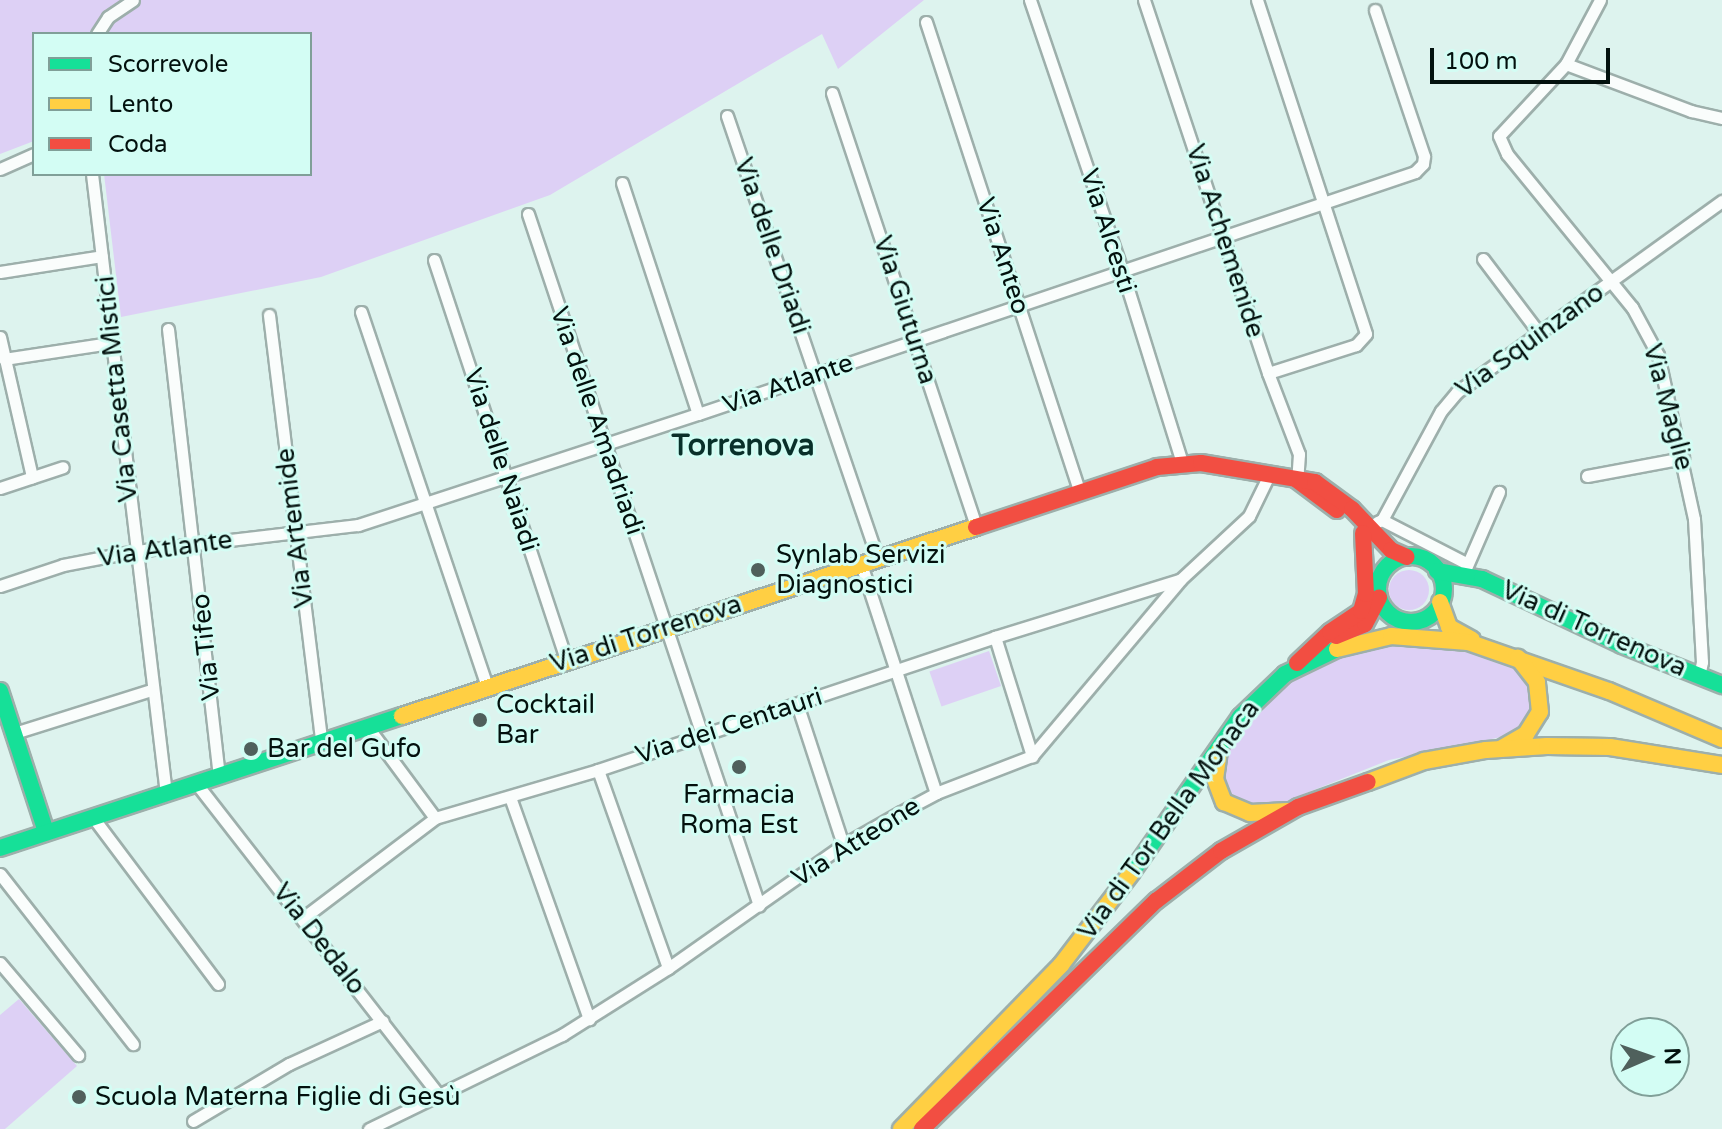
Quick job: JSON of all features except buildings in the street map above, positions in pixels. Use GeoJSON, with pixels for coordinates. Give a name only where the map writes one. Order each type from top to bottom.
{"type":"FeatureCollection","features":[{"type":"Feature","properties":{"kind":"street"},"geometry":{"type":"LineString","coordinates":[[98,32],[108,17],[133,0]]}},
{"type":"Feature","properties":{"kind":"street","name":"Via Alcesti"},"geometry":{"type":"LineString","coordinates":[[1030,0],[1122,270],[1182,463]]}},
{"type":"Feature","properties":{"kind":"street","name":"Via Achemenide"},"geometry":{"type":"LineString","coordinates":[[1144,0],[1268,373],[1299,454],[1297,480]]}},
{"type":"Feature","properties":{"kind":"street"},"geometry":{"type":"LineString","coordinates":[[1257,0],[1365,324],[1365,338],[1356,345],[1268,373]]}},
{"type":"Feature","properties":{"kind":"street"},"geometry":{"type":"LineString","coordinates":[[1600,0],[1566,64],[1685,109],[1722,118]]}},
{"type":"Feature","properties":{"kind":"street","name":"Via Atlante"},"geometry":{"type":"LineString","coordinates":[[0,586],[63,565],[136,551],[358,525],[698,414],[1415,172],[1423,164],[1423,153],[1375,10]]}},
{"type":"Feature","properties":{"kind":"street","name":"Via Anteo"},"geometry":{"type":"LineString","coordinates":[[926,22],[1079,491]]}},
{"type":"Feature","properties":{"kind":"street","name":"Via Maglie"},"geometry":{"type":"LineString","coordinates":[[1566,64],[1502,129],[1499,136],[1507,154],[1640,318],[1658,355],[1683,458],[1697,555],[1702,662],[1699,676]]}},
{"type":"Feature","properties":{"kind":"street","name":"Via Giuturna"},"geometry":{"type":"LineString","coordinates":[[832,93],[976,527]]}},
{"type":"Feature","properties":{"kind":"street","name":"Via delle Driadi"},"geometry":{"type":"LineString","coordinates":[[727,116],[878,559]]}},
{"type":"Feature","properties":{"kind":"street"},"geometry":{"type":"LineString","coordinates":[[0,169],[32,155]]}},
{"type":"Feature","properties":{"kind":"street","name":"Via Casetta Mistici"},"geometry":{"type":"LineString","coordinates":[[92,176],[151,690],[166,794]]}},
{"type":"Feature","properties":{"kind":"street"},"geometry":{"type":"LineString","coordinates":[[622,183],[698,414]]}},
{"type":"Feature","properties":{"kind":"street","name":"Via Squinzano"},"geometry":{"type":"LineString","coordinates":[[1370,526],[1450,399],[1475,376],[1722,201]]}},
{"type":"Feature","properties":{"kind":"street","name":"Via delle Amadriadi"},"geometry":{"type":"LineString","coordinates":[[528,214],[759,905]]}},
{"type":"Feature","properties":{"kind":"street"},"geometry":{"type":"LineString","coordinates":[[0,272],[102,256]]}},
{"type":"Feature","properties":{"kind":"street"},"geometry":{"type":"LineString","coordinates":[[1483,259],[1539,333]]}},
{"type":"Feature","properties":{"kind":"street","name":"Via delle Naiadi"},"geometry":{"type":"LineString","coordinates":[[434,260],[566,660]]}},
{"type":"Feature","properties":{"kind":"street"},"geometry":{"type":"LineString","coordinates":[[361,312],[487,686]]}},
{"type":"Feature","properties":{"kind":"street","name":"Via Artemide"},"geometry":{"type":"LineString","coordinates":[[269,315],[321,741]]}},
{"type":"Feature","properties":{"kind":"street","name":"Via Tifeo"},"geometry":{"type":"LineString","coordinates":[[168,329],[219,775]]}},
{"type":"Feature","properties":{"kind":"street"},"geometry":{"type":"LineString","coordinates":[[0,337],[32,477]]}},
{"type":"Feature","properties":{"kind":"street"},"geometry":{"type":"LineString","coordinates":[[4,359],[110,343]]}},
{"type":"Feature","properties":{"kind":"street"},"geometry":{"type":"LineString","coordinates":[[1587,476],[1683,458]]}},
{"type":"Feature","properties":{"kind":"street","name":"Via di Torrenova"},"geometry":{"type":"LineString","coordinates":[[0,848],[1152,468],[1182,463],[1315,482],[1370,526],[1384,544],[1407,557]]}},
{"type":"Feature","properties":{"kind":"street"},"geometry":{"type":"LineString","coordinates":[[0,488],[63,467]]}},
{"type":"Feature","properties":{"kind":"street","name":"Via Atteone"},"geometry":{"type":"LineString","coordinates":[[369,1129],[495,1071],[589,1019],[668,968],[843,845],[936,793],[1032,756],[1180,580],[1249,516],[1269,475]]}},
{"type":"Feature","properties":{"kind":"street"},"geometry":{"type":"LineString","coordinates":[[1379,598],[1391,615],[1410,622],[1429,616],[1466,569],[1499,492]]}},
{"type":"Feature","properties":{"kind":"street"},"geometry":{"type":"LineString","coordinates":[[1285,674],[1322,639],[1357,615],[1363,606],[1370,526]]}},
{"type":"Feature","properties":{"kind":"street","name":"Via di Torrenova"},"geometry":{"type":"LineString","coordinates":[[1370,526],[1399,530],[1466,569],[1722,685]]}},
{"type":"Feature","properties":{"kind":"street","name":"Via di Torrenova"},"geometry":{"type":"LineString","coordinates":[[1370,526],[1383,572]]}},
{"type":"Feature","properties":{"kind":"street"},"geometry":{"type":"LineString","coordinates":[[1384,544],[1389,532],[1399,530]]}},
{"type":"Feature","properties":{"kind":"street"},"geometry":{"type":"LineString","coordinates":[[1322,639],[1361,627],[1372,616],[1379,598],[1383,572],[1392,562],[1407,557],[1421,558],[1437,571],[1449,627],[1484,646]]}},
{"type":"Feature","properties":{"kind":"street"},"geometry":{"type":"LineString","coordinates":[[861,564],[936,793]]}},
{"type":"Feature","properties":{"kind":"street","name":"Via di Torrenova"},"geometry":{"type":"LineString","coordinates":[[1437,571],[1466,569]]}},
{"type":"Feature","properties":{"kind":"street","name":"Via dei Centauri"},"geometry":{"type":"LineString","coordinates":[[303,918],[435,818],[598,770],[995,637],[1180,580]]}},
{"type":"Feature","properties":{"kind":"street"},"geometry":{"type":"LineString","coordinates":[[995,637],[1032,756]]}},
{"type":"Feature","properties":{"kind":"street","name":"Via di Tor Bella Monaca"},"geometry":{"type":"LineString","coordinates":[[901,1129],[1061,965],[1125,883],[1226,735],[1254,702],[1285,674],[1328,651],[1382,637],[1441,637],[1484,646],[1722,739]]}},
{"type":"Feature","properties":{"kind":"street"},"geometry":{"type":"LineString","coordinates":[[1500,749],[1526,734],[1540,712],[1537,682],[1518,658]]}},
{"type":"Feature","properties":{"kind":"street"},"geometry":{"type":"LineString","coordinates":[[14,733],[151,690]]}},
{"type":"Feature","properties":{"kind":"street"},"geometry":{"type":"LineString","coordinates":[[0,691],[46,832]]}},
{"type":"Feature","properties":{"kind":"street"},"geometry":{"type":"LineString","coordinates":[[797,704],[843,845]]}},
{"type":"Feature","properties":{"kind":"street"},"geometry":{"type":"LineString","coordinates":[[367,726],[435,818]]}},
{"type":"Feature","properties":{"kind":"street"},"geometry":{"type":"LineString","coordinates":[[1226,735],[1214,771],[1220,796],[1246,812],[1290,811]]}},
{"type":"Feature","properties":{"kind":"street","name":"Via di Tor Bella Monaca"},"geometry":{"type":"LineString","coordinates":[[922,1129],[1164,894],[1230,845],[1290,811],[1414,764],[1500,749],[1559,745],[1630,748],[1722,765]]}},
{"type":"Feature","properties":{"kind":"street"},"geometry":{"type":"LineString","coordinates":[[598,770],[668,968]]}},
{"type":"Feature","properties":{"kind":"street","name":"Via Dedalo"},"geometry":{"type":"LineString","coordinates":[[196,783],[440,1096]]}},
{"type":"Feature","properties":{"kind":"street"},"geometry":{"type":"LineString","coordinates":[[510,797],[589,1019]]}},
{"type":"Feature","properties":{"kind":"street"},"geometry":{"type":"LineString","coordinates":[[92,816],[218,984]]}},
{"type":"Feature","properties":{"kind":"street"},"geometry":{"type":"LineString","coordinates":[[0,874],[133,1044]]}},
{"type":"Feature","properties":{"kind":"street"},"geometry":{"type":"LineString","coordinates":[[0,963],[78,1055]]}},
{"type":"Feature","properties":{"kind":"street"},"geometry":{"type":"LineString","coordinates":[[193,1121],[289,1064],[383,1021]]}},
{"type":"Feature","properties":{"kind":"shaded area"},"geometry":{"type":"Polygon","coordinates":[[[0,0],[924,0],[838,69],[822,34],[550,195],[321,277],[121,317],[104,176],[312,176],[312,32],[32,32],[32,142],[0,154],[0,0]]]}},
{"type":"Feature","properties":{"kind":"shaded area"},"geometry":{"type":"Polygon","coordinates":[[[1409,570],[1423,576],[1429,590],[1423,604],[1409,610],[1395,604],[1389,590],[1395,576],[1409,570]]]}},
{"type":"Feature","properties":{"kind":"shaded area"},"geometry":{"type":"Polygon","coordinates":[[[1384,643],[1467,649],[1519,669],[1527,677],[1536,705],[1516,734],[1389,760],[1266,809],[1229,800],[1220,770],[1234,734],[1291,680],[1337,654],[1384,643]]]}},
{"type":"Feature","properties":{"kind":"shaded area"},"geometry":{"type":"Polygon","coordinates":[[[989,651],[1001,686],[941,706],[929,672],[989,651]]]}},
{"type":"Feature","properties":{"kind":"shaded area"},"geometry":{"type":"Polygon","coordinates":[[[19,999],[77,1066],[5,1129],[0,1129],[0,1015],[19,999]]]}},
{"type":"Feature","properties":{"kind":"traffic: fast"},"geometry":{"type":"LineString","coordinates":[[1411,556],[1434,566],[1444,589],[1434,612],[1411,622],[1388,612],[1378,589],[1388,566],[1411,556]]}},
{"type":"Feature","properties":{"kind":"traffic: fast"},"geometry":{"type":"LineString","coordinates":[[1437,571],[1482,579],[1622,645],[1722,685]]}},
{"type":"Feature","properties":{"kind":"traffic: fast"},"geometry":{"type":"LineString","coordinates":[[1132,872],[1240,717],[1285,674],[1337,649]]}},
{"type":"Feature","properties":{"kind":"traffic: fast"},"geometry":{"type":"LineString","coordinates":[[0,691],[46,832]]}},
{"type":"Feature","properties":{"kind":"traffic: fast"},"geometry":{"type":"LineString","coordinates":[[0,848],[402,716]]}},
{"type":"Feature","properties":{"kind":"traffic: slow"},"geometry":{"type":"LineString","coordinates":[[402,716],[976,527]]}},
{"type":"Feature","properties":{"kind":"traffic: slow"},"geometry":{"type":"LineString","coordinates":[[1440,602],[1449,627],[1472,640]]}},
{"type":"Feature","properties":{"kind":"traffic: slow"},"geometry":{"type":"LineString","coordinates":[[1337,649],[1391,636],[1468,642],[1609,691],[1722,739]]}},
{"type":"Feature","properties":{"kind":"traffic: slow"},"geometry":{"type":"LineString","coordinates":[[1502,748],[1526,734],[1540,712],[1537,682],[1518,658]]}},
{"type":"Feature","properties":{"kind":"traffic: slow"},"geometry":{"type":"LineString","coordinates":[[1368,782],[1424,761],[1486,750],[1547,746],[1610,747],[1722,765]]}},
{"type":"Feature","properties":{"kind":"traffic: slow"},"geometry":{"type":"LineString","coordinates":[[1219,751],[1215,779],[1224,802],[1250,813],[1288,811]]}},
{"type":"Feature","properties":{"kind":"traffic: slow"},"geometry":{"type":"LineString","coordinates":[[901,1129],[1061,965],[1132,872]]}},
{"type":"Feature","properties":{"kind":"traffic: jam"},"geometry":{"type":"LineString","coordinates":[[976,527],[1157,467],[1201,463],[1315,482],[1352,509],[1391,550],[1407,557]]}},
{"type":"Feature","properties":{"kind":"traffic: jam"},"geometry":{"type":"LineString","coordinates":[[1297,480],[1337,510]]}},
{"type":"Feature","properties":{"kind":"traffic: jam"},"geometry":{"type":"LineString","coordinates":[[1297,663],[1330,632],[1361,611],[1366,594],[1363,533]]}},
{"type":"Feature","properties":{"kind":"traffic: jam"},"geometry":{"type":"LineString","coordinates":[[1336,636],[1365,624],[1379,598]]}},
{"type":"Feature","properties":{"kind":"traffic: jam"},"geometry":{"type":"LineString","coordinates":[[922,1129],[1156,901],[1221,851],[1298,807],[1368,782]]}},
{"type":"Feature","properties":{"kind":"place","name":"Synlab Servizi Diagnostici"},"geometry":{"type":"Point","coordinates":[758,570]}},
{"type":"Feature","properties":{"kind":"place","name":"Cocktail Bar"},"geometry":{"type":"Point","coordinates":[480,720]}},
{"type":"Feature","properties":{"kind":"place","name":"Bar del Gufo"},"geometry":{"type":"Point","coordinates":[251,749]}},
{"type":"Feature","properties":{"kind":"place","name":"Farmacia Roma Est"},"geometry":{"type":"Point","coordinates":[739,767]}},
{"type":"Feature","properties":{"kind":"place","name":"Scuola Materna Figlie di Gesù"},"geometry":{"type":"Point","coordinates":[79,1097]}},
{"type":"Feature","properties":{"kind":"district","name":"Torrenova"},"geometry":{"type":"Point","coordinates":[743,446]}}]}
